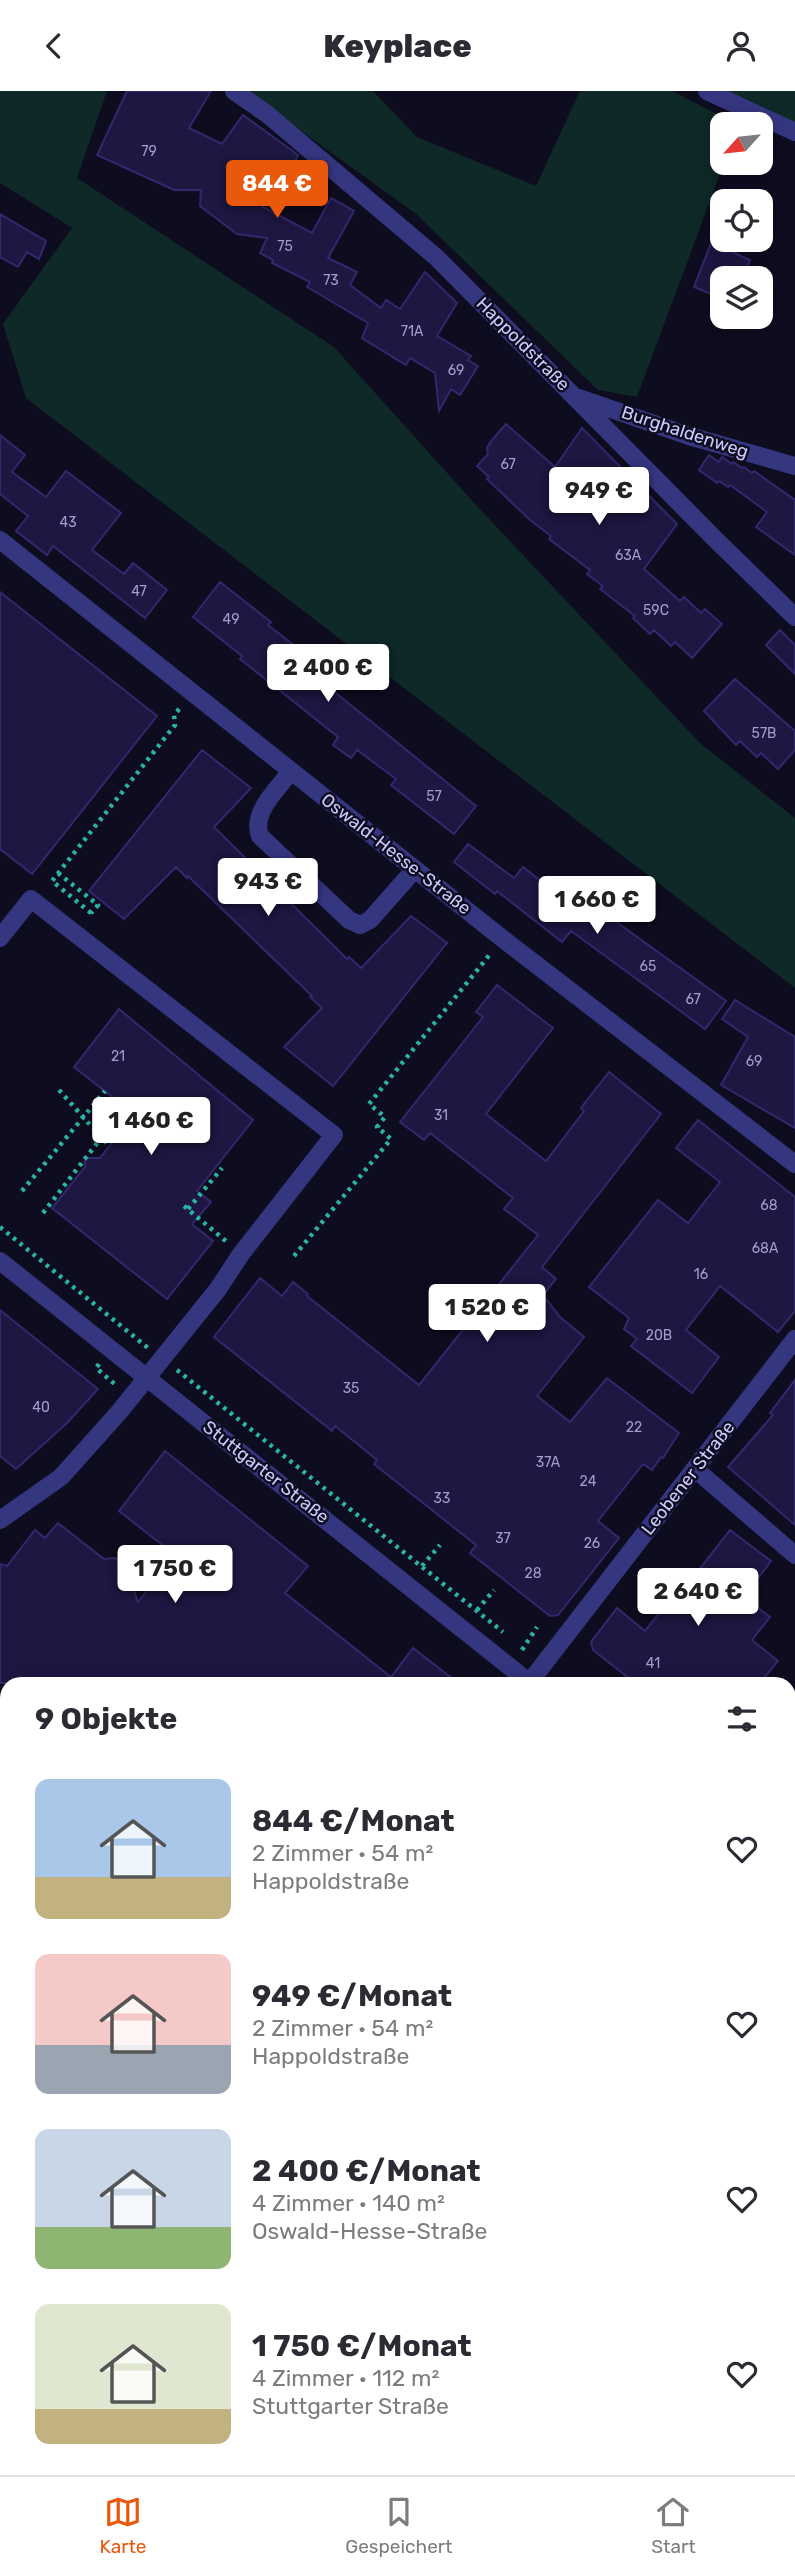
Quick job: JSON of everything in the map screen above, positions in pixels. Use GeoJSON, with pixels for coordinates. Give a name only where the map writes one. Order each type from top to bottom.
{"type":"FeatureCollection","features":[{"type":"Feature","properties":{"kind":"street","name":"Happoldstraße"},"geometry":{"type":"LineString","coordinates":[[234,91],[267,114],[436,257],[795,617]]}},
{"type":"Feature","properties":{"kind":"street"},"geometry":{"type":"LineString","coordinates":[[707,91],[795,132]]}},
{"type":"Feature","properties":{"kind":"street","name":"Burghaldenweg"},"geometry":{"type":"LineString","coordinates":[[576,397],[690,436],[795,466]]}},
{"type":"Feature","properties":{"kind":"street","name":"Oswald-Hesse-Straße"},"geometry":{"type":"LineString","coordinates":[[0,540],[503,939],[795,1164]]}},
{"type":"Feature","properties":{"kind":"street"},"geometry":{"type":"LineString","coordinates":[[291,771],[259,814],[256,827],[260,836],[349,920],[360,925],[370,920],[415,869]]}},
{"type":"Feature","properties":{"kind":"street"},"geometry":{"type":"LineString","coordinates":[[0,937],[31,899],[334,1135],[148,1379],[61,1477],[0,1520]]}},
{"type":"Feature","properties":{"kind":"street","name":"Stuttgarter Straße"},"geometry":{"type":"LineString","coordinates":[[0,1261],[523,1677]]}},
{"type":"Feature","properties":{"kind":"street","name":"Leobener Straße"},"geometry":{"type":"LineString","coordinates":[[535,1677],[795,1339]]}},
{"type":"Feature","properties":{"kind":"street"},"geometry":{"type":"LineString","coordinates":[[695,1469],[795,1555]]}},
{"type":"Feature","properties":{"kind":"path"},"geometry":{"type":"LineString","coordinates":[[91,913],[52,881],[175,725],[174,715],[192,692]]}},
{"type":"Feature","properties":{"kind":"path"},"geometry":{"type":"LineString","coordinates":[[58,873],[98,905]]}},
{"type":"Feature","properties":{"kind":"path"},"geometry":{"type":"LineString","coordinates":[[295,1256],[391,1139],[377,1127],[385,1117],[369,1104],[503,939]]}},
{"type":"Feature","properties":{"kind":"path"},"geometry":{"type":"LineString","coordinates":[[59,1090],[108,1146]]}},
{"type":"Feature","properties":{"kind":"path"},"geometry":{"type":"LineString","coordinates":[[22,1191],[104,1091]]}},
{"type":"Feature","properties":{"kind":"path"},"geometry":{"type":"LineString","coordinates":[[43,1213],[122,1111]]}},
{"type":"Feature","properties":{"kind":"path"},"geometry":{"type":"LineString","coordinates":[[222,1168],[186,1208],[241,1254]]}},
{"type":"Feature","properties":{"kind":"path"},"geometry":{"type":"LineString","coordinates":[[0,1227],[496,1625]]}},
{"type":"Feature","properties":{"kind":"path"},"geometry":{"type":"LineString","coordinates":[[422,1566],[440,1545]]}},
{"type":"Feature","properties":{"kind":"path"},"geometry":{"type":"LineString","coordinates":[[477,1611],[494,1590]]}},
{"type":"Feature","properties":{"kind":"green space"},"geometry":{"type":"Polygon","coordinates":[[[0,91],[107,91],[77,178],[334,347],[476,505],[700,743],[795,818],[795,988],[26,398],[3,324],[72,228],[0,183],[0,91]]]}},
{"type":"Feature","properties":{"kind":"green space"},"geometry":{"type":"Polygon","coordinates":[[[246,91],[373,91],[417,137],[536,186],[580,91],[672,91],[713,112],[710,112],[710,175],[720,175],[714,189],[710,189],[710,201],[637,397],[598,390],[416,214],[246,91]]]}},
{"type":"Feature","properties":{"kind":"green space"},"geometry":{"type":"Polygon","coordinates":[[[722,91],[795,91],[795,125],[774,115],[774,112],[767,112],[722,91]]]}},
{"type":"Feature","properties":{"kind":"building"},"geometry":{"type":"Polygon","coordinates":[[[127,91],[211,91],[189,128],[222,144],[243,115],[298,155],[288,175],[282,170],[263,207],[312,233],[331,198],[354,211],[328,258],[357,272],[350,285],[381,308],[386,300],[400,309],[425,272],[457,303],[437,336],[471,356],[468,360],[478,366],[460,395],[451,389],[439,411],[435,373],[410,358],[406,365],[362,338],[368,323],[307,287],[310,282],[272,263],[273,260],[260,253],[267,238],[237,234],[200,206],[201,190],[174,190],[97,155],[127,91]]]}},
{"type":"Feature","properties":{"kind":"building"},"geometry":{"type":"Polygon","coordinates":[[[0,214],[46,241],[39,259],[27,252],[18,267],[0,257],[0,214]]]}},
{"type":"Feature","properties":{"kind":"building"},"geometry":{"type":"Polygon","coordinates":[[[710,246],[710,252],[734,252],[750,260],[747,266],[710,266],[710,294],[694,287],[710,246]]]}},
{"type":"Feature","properties":{"kind":"building"},"geometry":{"type":"Polygon","coordinates":[[[506,424],[555,467],[582,428],[677,524],[644,569],[680,601],[684,597],[701,613],[705,609],[722,624],[692,658],[675,642],[671,646],[654,630],[650,634],[633,618],[635,616],[600,589],[603,586],[587,574],[590,570],[549,539],[551,536],[487,479],[489,477],[477,466],[488,454],[487,448],[491,441],[506,424]]]}},
{"type":"Feature","properties":{"kind":"building"},"geometry":{"type":"Polygon","coordinates":[[[0,435],[25,455],[12,472],[46,497],[66,471],[121,513],[92,550],[124,574],[133,563],[167,590],[145,618],[53,546],[47,555],[16,531],[28,516],[0,494],[0,435]]]}},
{"type":"Feature","properties":{"kind":"building"},"geometry":{"type":"Polygon","coordinates":[[[709,455],[719,462],[722,457],[752,473],[754,471],[795,500],[795,555],[756,527],[767,512],[730,485],[728,487],[719,481],[717,483],[699,470],[709,455]]]}},
{"type":"Feature","properties":{"kind":"building"},"geometry":{"type":"Polygon","coordinates":[[[220,582],[271,622],[268,625],[340,681],[332,690],[476,806],[454,834],[391,785],[396,779],[357,750],[351,758],[333,745],[338,737],[240,659],[242,656],[193,617],[220,582]]]}},
{"type":"Feature","properties":{"kind":"building"},"geometry":{"type":"Polygon","coordinates":[[[0,592],[157,716],[32,874],[0,849],[0,592]]]}},
{"type":"Feature","properties":{"kind":"building"},"geometry":{"type":"Polygon","coordinates":[[[780,630],[795,645],[795,674],[766,645],[780,630]]]}},
{"type":"Feature","properties":{"kind":"building"},"geometry":{"type":"Polygon","coordinates":[[[735,679],[795,731],[795,750],[778,769],[761,753],[757,757],[740,741],[736,745],[704,711],[735,679]]]}},
{"type":"Feature","properties":{"kind":"building"},"geometry":{"type":"Polygon","coordinates":[[[202,750],[251,788],[214,827],[347,959],[349,957],[361,968],[411,916],[447,943],[333,1086],[284,1047],[322,1008],[188,876],[187,878],[176,867],[124,919],[89,891],[202,750]]]}},
{"type":"Feature","properties":{"kind":"building"},"geometry":{"type":"Polygon","coordinates":[[[468,844],[514,878],[523,867],[583,914],[590,903],[726,1001],[705,1029],[571,931],[562,942],[497,891],[495,894],[454,862],[468,844]]]}},
{"type":"Feature","properties":{"kind":"building"},"geometry":{"type":"Polygon","coordinates":[[[497,985],[553,1028],[486,1114],[546,1161],[584,1111],[581,1108],[609,1072],[661,1114],[542,1267],[556,1279],[543,1295],[560,1317],[584,1337],[537,1396],[570,1422],[607,1378],[679,1433],[652,1470],[643,1464],[598,1521],[619,1538],[558,1615],[550,1616],[470,1553],[476,1545],[374,1464],[377,1460],[335,1426],[332,1431],[214,1337],[260,1278],[282,1296],[293,1282],[419,1385],[538,1235],[504,1209],[513,1198],[430,1133],[424,1140],[400,1122],[483,1017],[476,1012],[497,985]]]}},
{"type":"Feature","properties":{"kind":"building"},"geometry":{"type":"Polygon","coordinates":[[[735,1000],[795,1037],[795,1128],[721,1085],[748,1037],[722,1019],[735,1000]]]}},
{"type":"Feature","properties":{"kind":"building"},"geometry":{"type":"Polygon","coordinates":[[[119,1009],[253,1120],[197,1191],[211,1202],[192,1224],[213,1241],[167,1299],[52,1208],[85,1167],[85,1158],[100,1158],[134,1114],[74,1067],[119,1009]]]}},
{"type":"Feature","properties":{"kind":"building"},"geometry":{"type":"Polygon","coordinates":[[[698,1120],[795,1197],[795,1311],[778,1332],[720,1286],[686,1330],[719,1357],[692,1393],[631,1346],[637,1339],[624,1329],[629,1318],[589,1287],[658,1200],[688,1223],[720,1182],[676,1148],[698,1120]]]}},
{"type":"Feature","properties":{"kind":"building"},"geometry":{"type":"Polygon","coordinates":[[[0,1310],[98,1389],[67,1423],[16,1469],[0,1456],[0,1310]]]}},
{"type":"Feature","properties":{"kind":"building"},"geometry":{"type":"Polygon","coordinates":[[[795,1380],[795,1525],[728,1467],[773,1415],[770,1413],[795,1380]]]}},
{"type":"Feature","properties":{"kind":"building"},"geometry":{"type":"Polygon","coordinates":[[[165,1451],[308,1566],[285,1593],[391,1677],[0,1677],[0,1564],[7,1566],[35,1530],[45,1538],[58,1523],[104,1559],[115,1558],[124,1563],[138,1602],[175,1555],[119,1511],[165,1451]]]}},
{"type":"Feature","properties":{"kind":"building"},"geometry":{"type":"Polygon","coordinates":[[[730,1530],[771,1561],[744,1597],[770,1617],[752,1640],[778,1661],[765,1677],[627,1677],[593,1650],[591,1642],[617,1608],[645,1631],[670,1599],[674,1602],[730,1530]]]}},
{"type":"Feature","properties":{"kind":"building"},"geometry":{"type":"Polygon","coordinates":[[[413,1648],[450,1677],[391,1677],[413,1648]]]}}]}
